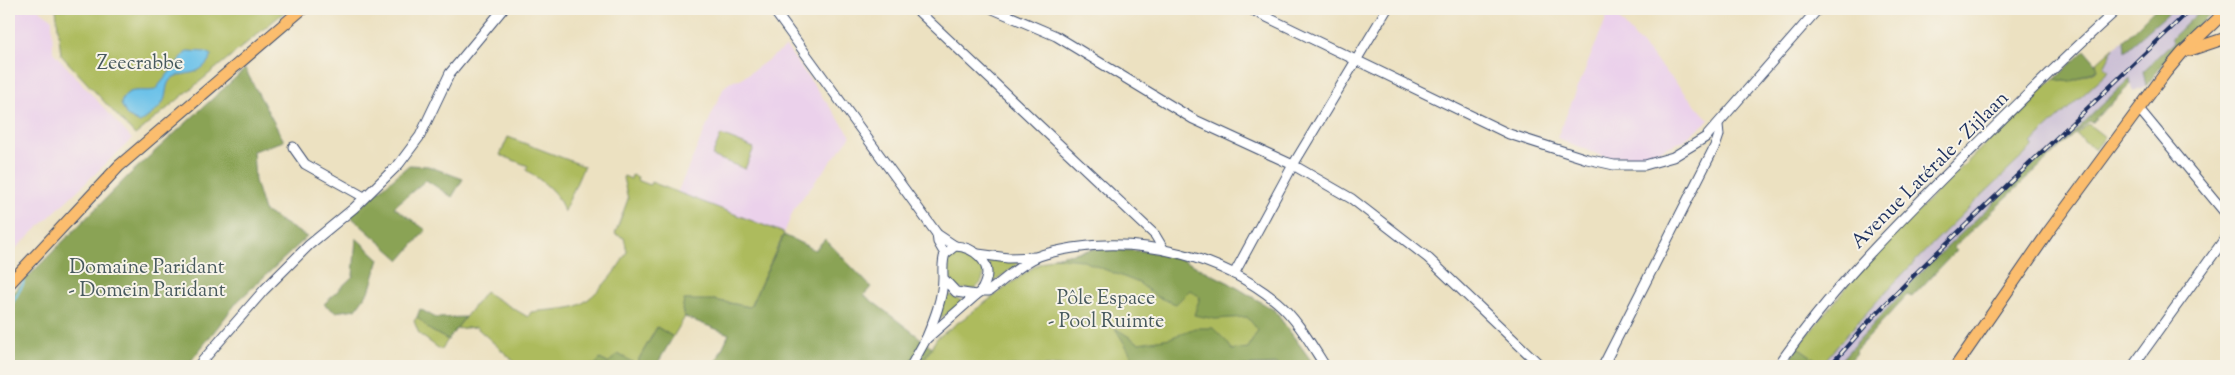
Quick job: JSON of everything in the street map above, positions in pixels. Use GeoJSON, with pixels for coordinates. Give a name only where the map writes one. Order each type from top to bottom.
{"type":"FeatureCollection","features":[{"type":"Feature","properties":{"kind":"main road"},"geometry":{"type":"LineString","coordinates":[[9,284],[119,166],[302,9]]}},
{"type":"Feature","properties":{"kind":"main road"},"geometry":{"type":"LineString","coordinates":[[1956,366],[2108,148],[2140,110],[2176,59],[2226,11]]}},
{"type":"Feature","properties":{"kind":"main road"},"geometry":{"type":"LineString","coordinates":[[2176,59],[2194,48],[2221,39]]}},
{"type":"Feature","properties":{"kind":"street"},"geometry":{"type":"LineString","coordinates":[[198,366],[264,290],[309,245],[399,164],[420,136],[450,73],[503,9]]}},
{"type":"Feature","properties":{"kind":"street"},"geometry":{"type":"LineString","coordinates":[[773,9],[937,234],[955,246],[969,249],[978,254],[1008,258],[1037,257]]}},
{"type":"Feature","properties":{"kind":"street"},"geometry":{"type":"LineString","coordinates":[[916,9],[1155,235],[1164,250]]}},
{"type":"Feature","properties":{"kind":"street"},"geometry":{"type":"LineString","coordinates":[[993,9],[1056,36],[1193,119],[1293,165],[1352,199],[1428,258],[1541,366]]}},
{"type":"Feature","properties":{"kind":"street"},"geometry":{"type":"LineString","coordinates":[[1250,9],[1509,134],[1587,159],[1614,165],[1645,165],[1674,156],[1706,137],[1818,9]]}},
{"type":"Feature","properties":{"kind":"street"},"geometry":{"type":"LineString","coordinates":[[1234,274],[1293,165],[1387,9]]}},
{"type":"Feature","properties":{"kind":"street","name":"Avenue Latérale - Zijlaan"},"geometry":{"type":"LineString","coordinates":[[1778,366],[1811,321],[1861,260],[2042,80],[2118,9]]}},
{"type":"Feature","properties":{"kind":"street"},"geometry":{"type":"LineString","coordinates":[[2208,28],[2210,35],[2221,39]]}},
{"type":"Feature","properties":{"kind":"street"},"geometry":{"type":"LineString","coordinates":[[2140,110],[2226,214]]}},
{"type":"Feature","properties":{"kind":"street"},"geometry":{"type":"LineString","coordinates":[[1603,366],[1716,144],[1719,135],[1718,125]]}},
{"type":"Feature","properties":{"kind":"street"},"geometry":{"type":"LineString","coordinates":[[293,147],[305,164],[364,197]]}},
{"type":"Feature","properties":{"kind":"street"},"geometry":{"type":"LineString","coordinates":[[911,366],[926,339],[936,315],[943,278],[944,254],[938,242],[937,234]]}},
{"type":"Feature","properties":{"kind":"street"},"geometry":{"type":"LineString","coordinates":[[2133,366],[2226,237]]}},
{"type":"Feature","properties":{"kind":"street"},"geometry":{"type":"LineString","coordinates":[[943,278],[956,292],[979,293],[989,291],[1037,257],[1048,252],[1088,246],[1121,244],[1164,250],[1198,260],[1234,274],[1278,303],[1296,323],[1324,366]]}},
{"type":"Feature","properties":{"kind":"street"},"geometry":{"type":"LineString","coordinates":[[944,254],[955,246]]}},
{"type":"Feature","properties":{"kind":"street"},"geometry":{"type":"LineString","coordinates":[[926,339],[979,293],[988,274],[984,262],[978,254]]}},
{"type":"Feature","properties":{"kind":"shaded area"},"geometry":{"type":"Polygon","coordinates":[[[17,9],[38,9],[52,19],[53,52],[132,139],[9,255],[9,12],[17,9]]]}},
{"type":"Feature","properties":{"kind":"shaded area"},"geometry":{"type":"Polygon","coordinates":[[[1610,9],[1709,120],[1683,141],[1645,156],[1604,157],[1557,138],[1610,9]]]}},
{"type":"Feature","properties":{"kind":"shaded area"},"geometry":{"type":"Polygon","coordinates":[[[2173,9],[2202,9],[2171,39],[2174,42],[2143,71],[2146,86],[2133,91],[2130,78],[2047,157],[2044,154],[1922,271],[1835,366],[1820,366],[1856,322],[1910,264],[2034,146],[2031,143],[2109,71],[2104,67],[2114,47],[2124,40],[2125,50],[2173,9]]]}},
{"type":"Feature","properties":{"kind":"shaded area"},"geometry":{"type":"Polygon","coordinates":[[[786,47],[851,136],[795,207],[784,233],[677,193],[724,87],[732,81],[740,80],[786,47]]]}},
{"type":"Feature","properties":{"kind":"green space","name":"Zeecrabbe"},"geometry":{"type":"Polygon","coordinates":[[[56,9],[288,9],[135,135],[61,55],[56,9]]]}},
{"type":"Feature","properties":{"kind":"green space"},"geometry":{"type":"Polygon","coordinates":[[[2155,9],[2173,9],[2125,51],[2124,40],[2155,9]]]}},
{"type":"Feature","properties":{"kind":"green space"},"geometry":{"type":"Polygon","coordinates":[[[2202,9],[2216,9],[2173,51],[2146,86],[2143,71],[2174,42],[2171,39],[2202,9]]]}},
{"type":"Feature","properties":{"kind":"green space"},"geometry":{"type":"Polygon","coordinates":[[[2114,47],[2104,67],[2109,71],[2031,143],[2034,146],[1898,279],[1822,364],[1798,347],[1872,256],[2045,85],[2055,79],[2070,82],[2098,70],[2096,63],[2114,47]]]}},
{"type":"Feature","properties":{"kind":"green space"},"geometry":{"type":"Polygon","coordinates":[[[2085,50],[2096,63],[2098,69],[2070,82],[2055,79],[2085,50]]]}},
{"type":"Feature","properties":{"kind":"green space","name":"Domaine Paridant - Domein Paridant"},"geometry":{"type":"Polygon","coordinates":[[[245,69],[284,141],[253,151],[255,181],[264,211],[307,237],[238,301],[187,366],[9,366],[9,296],[129,175],[245,69]]]}},
{"type":"Feature","properties":{"kind":"green space"},"geometry":{"type":"Polygon","coordinates":[[[2130,78],[2131,84],[2091,123],[2089,121],[2073,135],[1954,247],[1957,250],[1912,297],[1907,295],[1855,351],[1857,353],[1845,366],[1835,366],[1922,271],[2044,154],[2048,157],[2130,78]]]}},
{"type":"Feature","properties":{"kind":"green space"},"geometry":{"type":"Polygon","coordinates":[[[2088,124],[2105,137],[2095,150],[2076,134],[2088,124]]]}},
{"type":"Feature","properties":{"kind":"green space"},"geometry":{"type":"Polygon","coordinates":[[[721,135],[754,148],[745,169],[712,156],[721,135]]]}},
{"type":"Feature","properties":{"kind":"green space"},"geometry":{"type":"Polygon","coordinates":[[[508,137],[584,166],[564,212],[554,193],[526,170],[528,166],[500,155],[508,137]]]}},
{"type":"Feature","properties":{"kind":"green space"},"geometry":{"type":"Polygon","coordinates":[[[409,165],[428,166],[463,179],[452,197],[426,180],[394,207],[426,230],[400,260],[350,216],[409,165]]]}},
{"type":"Feature","properties":{"kind":"green space"},"geometry":{"type":"Polygon","coordinates":[[[632,175],[638,177],[637,180],[650,185],[651,182],[784,233],[750,307],[714,300],[682,310],[685,317],[673,337],[657,327],[636,364],[519,366],[476,327],[456,329],[485,292],[528,317],[531,312],[574,307],[597,292],[619,266],[627,251],[624,238],[615,234],[628,199],[623,178],[624,176],[631,179],[632,175]]]}},
{"type":"Feature","properties":{"kind":"green space"},"geometry":{"type":"Polygon","coordinates":[[[784,235],[815,250],[825,239],[871,287],[864,295],[932,347],[920,366],[714,366],[729,334],[685,317],[682,310],[684,300],[714,300],[750,307],[784,235]]]}},
{"type":"Feature","properties":{"kind":"green space"},"geometry":{"type":"Polygon","coordinates":[[[356,238],[379,259],[370,289],[356,309],[335,312],[324,304],[353,276],[356,238]]]}},
{"type":"Feature","properties":{"kind":"green space","name":"Pôle Espace - Pool Ruimte"},"geometry":{"type":"Polygon","coordinates":[[[1094,249],[1183,260],[1229,283],[1274,310],[1315,366],[920,366],[937,338],[1035,266],[1054,257],[1094,249]]]}},
{"type":"Feature","properties":{"kind":"green space"},"geometry":{"type":"Polygon","coordinates":[[[1094,249],[1147,251],[1183,260],[1229,283],[1274,310],[1315,366],[1280,366],[1278,364],[1138,366],[1115,328],[1139,343],[1170,338],[1195,328],[1213,328],[1232,350],[1248,348],[1258,330],[1247,317],[1215,319],[1194,315],[1200,297],[1190,290],[1176,304],[1157,297],[1139,283],[1081,260],[1054,257],[1094,249]]]}},
{"type":"Feature","properties":{"kind":"green space"},"geometry":{"type":"Polygon","coordinates":[[[954,252],[968,256],[980,265],[983,277],[981,283],[974,289],[958,289],[949,277],[948,259],[954,252]]]}},
{"type":"Feature","properties":{"kind":"green space"},"geometry":{"type":"Polygon","coordinates":[[[987,259],[1020,262],[988,287],[991,271],[987,259]]]}},
{"type":"Feature","properties":{"kind":"green space"},"geometry":{"type":"Polygon","coordinates":[[[946,293],[964,302],[939,320],[939,319],[946,293]]]}},
{"type":"Feature","properties":{"kind":"green space"},"geometry":{"type":"Polygon","coordinates":[[[420,309],[436,318],[465,317],[448,340],[430,330],[417,317],[420,309]]]}},
{"type":"Feature","properties":{"kind":"green space"},"geometry":{"type":"Polygon","coordinates":[[[417,317],[430,330],[448,340],[441,350],[419,334],[414,321],[417,317]]]}},
{"type":"Feature","properties":{"kind":"green space"},"geometry":{"type":"Polygon","coordinates":[[[657,327],[673,337],[656,366],[594,366],[600,359],[608,363],[618,354],[636,364],[657,327]]]}},
{"type":"Feature","properties":{"kind":"green space"},"geometry":{"type":"Polygon","coordinates":[[[1798,347],[1822,364],[1820,366],[1785,366],[1798,347]]]}},
{"type":"Feature","properties":{"kind":"water"},"geometry":{"type":"Polygon","coordinates":[[[187,51],[206,52],[212,55],[202,68],[179,75],[170,80],[161,105],[140,123],[127,116],[121,104],[126,94],[135,91],[155,90],[187,51]]]}},
{"type":"Feature","properties":{"kind":"waterway"},"geometry":{"type":"LineString","coordinates":[[9,309],[23,284],[24,277]]}},
{"type":"Feature","properties":{"kind":"railway"},"geometry":{"type":"LineString","coordinates":[[1830,366],[1872,318],[1918,271],[2191,9]]}}]}
